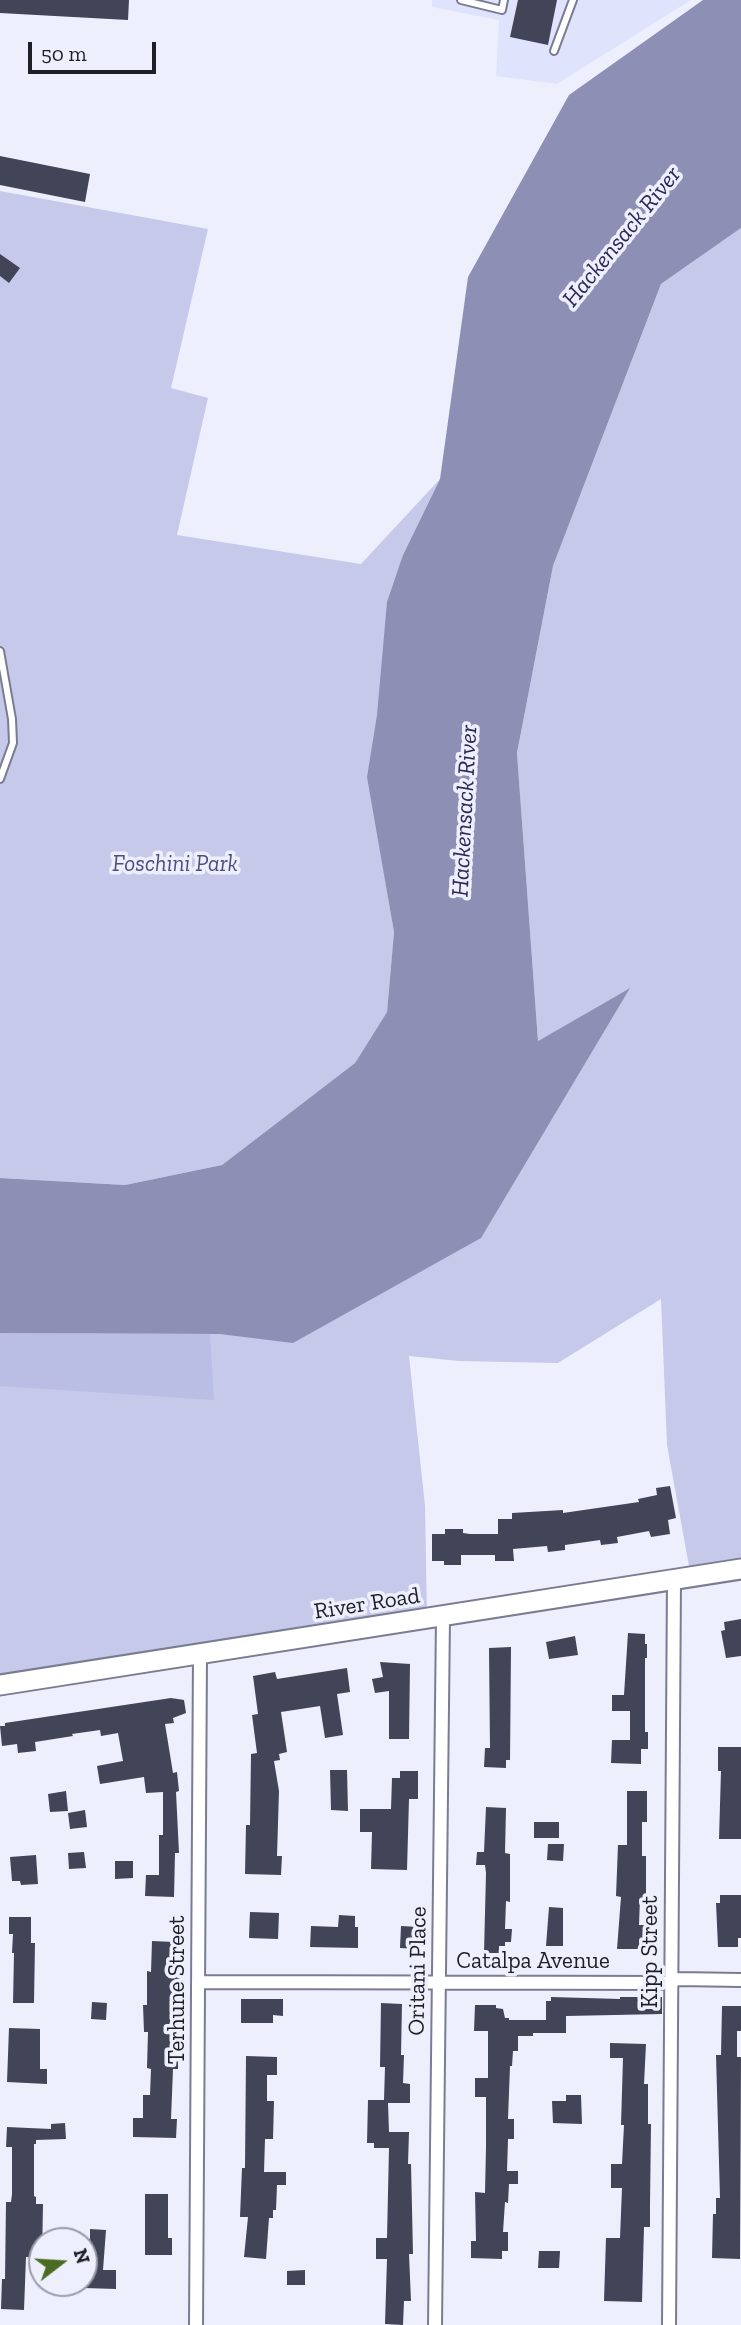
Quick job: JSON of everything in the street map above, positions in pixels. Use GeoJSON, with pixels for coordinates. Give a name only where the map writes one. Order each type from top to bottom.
{"type":"FeatureCollection","features":[{"type":"Feature","properties":{"kind":"main road","name":"River Road"},"geometry":{"type":"LineString","coordinates":[[0,1685],[741,1569]]}},
{"type":"Feature","properties":{"kind":"street","name":"Kipp Street"},"geometry":{"type":"LineString","coordinates":[[668,2325],[674,1580]]}},
{"type":"Feature","properties":{"kind":"street","name":"Oritani Place"},"geometry":{"type":"LineString","coordinates":[[435,2325],[443,1617]]}},
{"type":"Feature","properties":{"kind":"street","name":"Terhune Street"},"geometry":{"type":"LineString","coordinates":[[196,2325],[200,1655]]}},
{"type":"Feature","properties":{"kind":"street","name":"Catalpa Avenue"},"geometry":{"type":"LineString","coordinates":[[198,1982],[671,1983],[677,1979],[741,1980]]}},
{"type":"Feature","properties":{"kind":"lane"},"geometry":{"type":"LineString","coordinates":[[461,0],[502,10],[504,0]]}},
{"type":"Feature","properties":{"kind":"lane"},"geometry":{"type":"LineString","coordinates":[[554,51],[573,0]]}},
{"type":"Feature","properties":{"kind":"lane"},"geometry":{"type":"LineString","coordinates":[[0,651],[12,719],[13,743],[0,779]]}},
{"type":"Feature","properties":{"kind":"shaded area"},"geometry":{"type":"Polygon","coordinates":[[[432,0],[691,0],[557,84],[496,76],[499,20],[432,7],[432,0]]]}},
{"type":"Feature","properties":{"kind":"shaded area"},"geometry":{"type":"Polygon","coordinates":[[[0,1333],[210,1334],[214,1400],[0,1386],[0,1333]]]}},
{"type":"Feature","properties":{"kind":"green space","name":"Foschini Park"},"geometry":{"type":"Polygon","coordinates":[[[0,191],[208,229],[171,388],[208,398],[177,535],[361,564],[440,479],[403,555],[368,777],[394,932],[387,1012],[355,1063],[222,1165],[125,1185],[0,1178],[0,191]]]}},
{"type":"Feature","properties":{"kind":"green space"},"geometry":{"type":"Polygon","coordinates":[[[741,228],[741,1569],[691,1577],[667,1445],[661,1299],[558,1363],[459,1361],[409,1356],[425,1506],[427,1619],[0,1685],[0,1333],[219,1334],[293,1342],[628,989],[538,1041],[517,753],[553,566],[661,284],[741,228]]]}},
{"type":"Feature","properties":{"kind":"water","name":"Hackensack River"},"geometry":{"type":"Polygon","coordinates":[[[703,0],[741,0],[741,228],[661,284],[553,566],[517,753],[538,1041],[630,988],[481,1238],[293,1343],[219,1334],[0,1333],[0,1178],[125,1185],[222,1165],[355,1063],[387,1012],[394,932],[367,777],[377,715],[387,602],[403,555],[440,479],[468,277],[569,95],[703,0]]]}},
{"type":"Feature","properties":{"kind":"building"},"geometry":{"type":"Polygon","coordinates":[[[0,0],[129,0],[128,20],[0,13],[0,0]]]}},
{"type":"Feature","properties":{"kind":"building"},"geometry":{"type":"Polygon","coordinates":[[[518,0],[557,0],[548,45],[510,37],[518,0]]]}},
{"type":"Feature","properties":{"kind":"building"},"geometry":{"type":"Polygon","coordinates":[[[0,156],[90,174],[85,202],[0,185],[0,156]]]}},
{"type":"Feature","properties":{"kind":"building"},"geometry":{"type":"Polygon","coordinates":[[[0,254],[20,268],[9,283],[0,276],[0,254]]]}},
{"type":"Feature","properties":{"kind":"building"},"geometry":{"type":"Polygon","coordinates":[[[670,1486],[676,1518],[668,1520],[670,1534],[651,1537],[649,1531],[617,1537],[618,1543],[601,1545],[600,1540],[565,1545],[565,1550],[548,1552],[547,1546],[513,1549],[514,1561],[495,1561],[495,1555],[461,1555],[461,1565],[444,1565],[444,1561],[432,1561],[432,1534],[445,1534],[445,1529],[463,1529],[463,1533],[470,1534],[498,1534],[498,1519],[512,1519],[512,1513],[563,1510],[563,1513],[639,1502],[638,1499],[657,1495],[656,1488],[670,1486]]]}},
{"type":"Feature","properties":{"kind":"building"},"geometry":{"type":"Polygon","coordinates":[[[741,1619],[741,1656],[726,1658],[721,1631],[725,1630],[724,1622],[741,1619]]]}},
{"type":"Feature","properties":{"kind":"building"},"geometry":{"type":"Polygon","coordinates":[[[628,1633],[645,1634],[647,1644],[645,1732],[648,1732],[648,1749],[641,1749],[641,1764],[611,1763],[612,1740],[630,1740],[630,1711],[612,1711],[612,1695],[624,1695],[628,1633]]]}},
{"type":"Feature","properties":{"kind":"building"},"geometry":{"type":"Polygon","coordinates":[[[575,1636],[578,1655],[549,1659],[546,1642],[575,1636]]]}},
{"type":"Feature","properties":{"kind":"building"},"geometry":{"type":"Polygon","coordinates":[[[511,1647],[510,1760],[506,1760],[506,1768],[484,1767],[485,1748],[490,1748],[489,1648],[511,1647]]]}},
{"type":"Feature","properties":{"kind":"building"},"geometry":{"type":"Polygon","coordinates":[[[380,1662],[410,1664],[409,1739],[389,1739],[389,1691],[375,1693],[372,1679],[383,1677],[380,1662]]]}},
{"type":"Feature","properties":{"kind":"building"},"geometry":{"type":"Polygon","coordinates":[[[347,1668],[350,1692],[337,1694],[343,1735],[325,1738],[320,1706],[281,1712],[287,1752],[279,1754],[280,1760],[274,1761],[279,1791],[277,1856],[282,1856],[281,1875],[245,1874],[246,1825],[250,1825],[251,1754],[257,1753],[252,1715],[258,1714],[253,1676],[275,1672],[277,1679],[347,1668]]]}},
{"type":"Feature","properties":{"kind":"building"},"geometry":{"type":"Polygon","coordinates":[[[171,1698],[184,1700],[186,1713],[173,1718],[174,1723],[165,1724],[173,1773],[177,1772],[179,1791],[176,1792],[179,1853],[175,1853],[174,1897],[145,1896],[146,1875],[159,1875],[163,1792],[146,1793],[144,1777],[100,1784],[97,1766],[123,1761],[118,1733],[101,1736],[100,1730],[72,1734],[73,1736],[35,1742],[36,1751],[18,1753],[17,1744],[2,1746],[0,1726],[5,1726],[5,1723],[171,1698]]]}},
{"type":"Feature","properties":{"kind":"building"},"geometry":{"type":"Polygon","coordinates":[[[718,1747],[741,1747],[741,1839],[719,1839],[721,1771],[718,1771],[718,1747]]]}},
{"type":"Feature","properties":{"kind":"building"},"geometry":{"type":"Polygon","coordinates":[[[330,1770],[347,1770],[348,1811],[331,1810],[330,1770]]]}},
{"type":"Feature","properties":{"kind":"building"},"geometry":{"type":"Polygon","coordinates":[[[400,1771],[418,1771],[418,1799],[409,1799],[407,1870],[371,1869],[372,1832],[360,1832],[360,1809],[391,1809],[392,1778],[400,1778],[400,1771]]]}},
{"type":"Feature","properties":{"kind":"building"},"geometry":{"type":"Polygon","coordinates":[[[66,1791],[68,1811],[50,1812],[48,1794],[66,1791]]]}},
{"type":"Feature","properties":{"kind":"building"},"geometry":{"type":"Polygon","coordinates":[[[627,1791],[647,1791],[647,1822],[642,1822],[642,1856],[646,1856],[646,1898],[640,1898],[639,1925],[645,1925],[644,1949],[617,1949],[621,1897],[616,1896],[618,1845],[627,1845],[627,1791]]]}},
{"type":"Feature","properties":{"kind":"building"},"geometry":{"type":"Polygon","coordinates":[[[486,1807],[506,1808],[505,1853],[510,1854],[510,1902],[506,1901],[505,1929],[512,1929],[511,1942],[499,1946],[499,1953],[484,1953],[486,1873],[485,1865],[476,1865],[477,1852],[484,1852],[486,1807]]]}},
{"type":"Feature","properties":{"kind":"building"},"geometry":{"type":"Polygon","coordinates":[[[85,1810],[87,1827],[70,1829],[68,1813],[85,1810]]]}},
{"type":"Feature","properties":{"kind":"building"},"geometry":{"type":"Polygon","coordinates":[[[534,1822],[559,1822],[559,1838],[534,1838],[534,1822]]]}},
{"type":"Feature","properties":{"kind":"building"},"geometry":{"type":"Polygon","coordinates":[[[548,1844],[564,1844],[563,1861],[547,1860],[548,1844]]]}},
{"type":"Feature","properties":{"kind":"building"},"geometry":{"type":"Polygon","coordinates":[[[84,1852],[86,1868],[69,1869],[68,1853],[84,1852]]]}},
{"type":"Feature","properties":{"kind":"building"},"geometry":{"type":"Polygon","coordinates":[[[36,1855],[38,1884],[21,1885],[20,1881],[12,1881],[10,1857],[36,1855]]]}},
{"type":"Feature","properties":{"kind":"building"},"geometry":{"type":"Polygon","coordinates":[[[115,1861],[133,1861],[133,1878],[115,1879],[115,1861]]]}},
{"type":"Feature","properties":{"kind":"building"},"geometry":{"type":"Polygon","coordinates":[[[720,1895],[741,1895],[741,1938],[738,1938],[738,1947],[718,1947],[716,1903],[720,1903],[720,1895]]]}},
{"type":"Feature","properties":{"kind":"building"},"geometry":{"type":"Polygon","coordinates":[[[549,1907],[563,1908],[563,1946],[546,1946],[549,1907]]]}},
{"type":"Feature","properties":{"kind":"building"},"geometry":{"type":"Polygon","coordinates":[[[250,1912],[279,1913],[278,1939],[249,1938],[250,1912]]]}},
{"type":"Feature","properties":{"kind":"building"},"geometry":{"type":"Polygon","coordinates":[[[339,1915],[355,1916],[358,1948],[310,1947],[311,1926],[338,1927],[339,1915]]]}},
{"type":"Feature","properties":{"kind":"building"},"geometry":{"type":"Polygon","coordinates":[[[9,1917],[31,1917],[31,1943],[35,1943],[34,2003],[13,2003],[14,1953],[13,1934],[9,1934],[9,1917]]]}},
{"type":"Feature","properties":{"kind":"building"},"geometry":{"type":"Polygon","coordinates":[[[401,1926],[419,1927],[418,1949],[400,1948],[401,1926]]]}},
{"type":"Feature","properties":{"kind":"building"},"geometry":{"type":"Polygon","coordinates":[[[152,1941],[174,1942],[174,1945],[180,1945],[179,1994],[173,1993],[173,2049],[178,2049],[178,2069],[173,2069],[171,2119],[177,2119],[176,2138],[133,2137],[133,2118],[143,2118],[143,2095],[150,2095],[151,2069],[147,2068],[148,2032],[144,2032],[143,2005],[147,2005],[147,1971],[151,1972],[152,1941]]]}},
{"type":"Feature","properties":{"kind":"building"},"geometry":{"type":"Polygon","coordinates":[[[551,1997],[662,1997],[662,2014],[566,2016],[566,2033],[518,2036],[518,2051],[513,2051],[510,2066],[508,2119],[514,2119],[514,2139],[508,2139],[507,2171],[518,2171],[518,2184],[509,2184],[508,2203],[505,2202],[503,2232],[508,2232],[508,2251],[502,2251],[502,2259],[471,2258],[471,2241],[476,2241],[475,2192],[485,2193],[486,2097],[475,2097],[475,2078],[488,2078],[488,2031],[474,2031],[475,2005],[496,2005],[496,2008],[503,2009],[505,2018],[509,2020],[546,2020],[546,2001],[551,2001],[551,1997]]]}},
{"type":"Feature","properties":{"kind":"building"},"geometry":{"type":"Polygon","coordinates":[[[241,1999],[283,1999],[283,2016],[273,2015],[273,2023],[241,2023],[241,1999]]]}},
{"type":"Feature","properties":{"kind":"building"},"geometry":{"type":"Polygon","coordinates":[[[92,2002],[107,2003],[106,2020],[91,2019],[92,2002]]]}},
{"type":"Feature","properties":{"kind":"building"},"geometry":{"type":"Polygon","coordinates":[[[381,2003],[402,2004],[403,2083],[410,2084],[410,2103],[388,2103],[389,2132],[409,2132],[413,2254],[409,2254],[411,2301],[404,2301],[403,2325],[385,2324],[387,2259],[376,2259],[376,2238],[387,2238],[389,2148],[374,2148],[374,2143],[367,2143],[368,2100],[384,2100],[385,2067],[380,2067],[381,2003]]]}},
{"type":"Feature","properties":{"kind":"building"},"geometry":{"type":"Polygon","coordinates":[[[722,2006],[741,2006],[741,2031],[737,2031],[737,2057],[741,2057],[740,2259],[712,2258],[713,2214],[716,2214],[716,2198],[720,2198],[716,2055],[721,2055],[722,2006]]]}},
{"type":"Feature","properties":{"kind":"building"},"geometry":{"type":"Polygon","coordinates":[[[9,2028],[40,2029],[40,2069],[47,2069],[47,2084],[7,2082],[9,2028]]]}},
{"type":"Feature","properties":{"kind":"building"},"geometry":{"type":"Polygon","coordinates":[[[610,2043],[646,2044],[644,2084],[648,2084],[648,2124],[651,2124],[650,2227],[644,2227],[642,2302],[604,2301],[606,2238],[620,2238],[622,2188],[611,2188],[611,2164],[622,2164],[624,2125],[621,2125],[623,2058],[610,2058],[610,2043]]]}},
{"type":"Feature","properties":{"kind":"building"},"geometry":{"type":"Polygon","coordinates":[[[246,2056],[277,2057],[277,2075],[267,2075],[267,2101],[274,2101],[273,2139],[265,2139],[264,2172],[286,2172],[286,2185],[277,2185],[276,2210],[273,2210],[273,2218],[269,2218],[266,2259],[244,2257],[248,2217],[240,2217],[242,2168],[245,2168],[246,2056]]]}},
{"type":"Feature","properties":{"kind":"building"},"geometry":{"type":"Polygon","coordinates":[[[566,2095],[581,2095],[582,2124],[553,2123],[552,2101],[566,2101],[566,2095]]]}},
{"type":"Feature","properties":{"kind":"building"},"geometry":{"type":"Polygon","coordinates":[[[65,2123],[66,2139],[36,2140],[34,2144],[34,2196],[36,2204],[43,2204],[43,2227],[28,2227],[24,2310],[1,2309],[2,2279],[5,2279],[6,2202],[11,2202],[12,2194],[12,2147],[6,2147],[7,2127],[51,2129],[51,2124],[65,2123]]]}},
{"type":"Feature","properties":{"kind":"building"},"geometry":{"type":"Polygon","coordinates":[[[145,2194],[168,2194],[168,2238],[172,2238],[172,2255],[145,2255],[145,2194]]]}},
{"type":"Feature","properties":{"kind":"building"},"geometry":{"type":"Polygon","coordinates":[[[98,2230],[106,2230],[103,2270],[116,2270],[116,2289],[98,2288],[98,2230]]]}},
{"type":"Feature","properties":{"kind":"building"},"geometry":{"type":"Polygon","coordinates":[[[539,2251],[560,2251],[559,2268],[538,2268],[539,2251]]]}},
{"type":"Feature","properties":{"kind":"building"},"geometry":{"type":"Polygon","coordinates":[[[305,2270],[305,2285],[287,2285],[287,2271],[305,2270]]]}}]}
